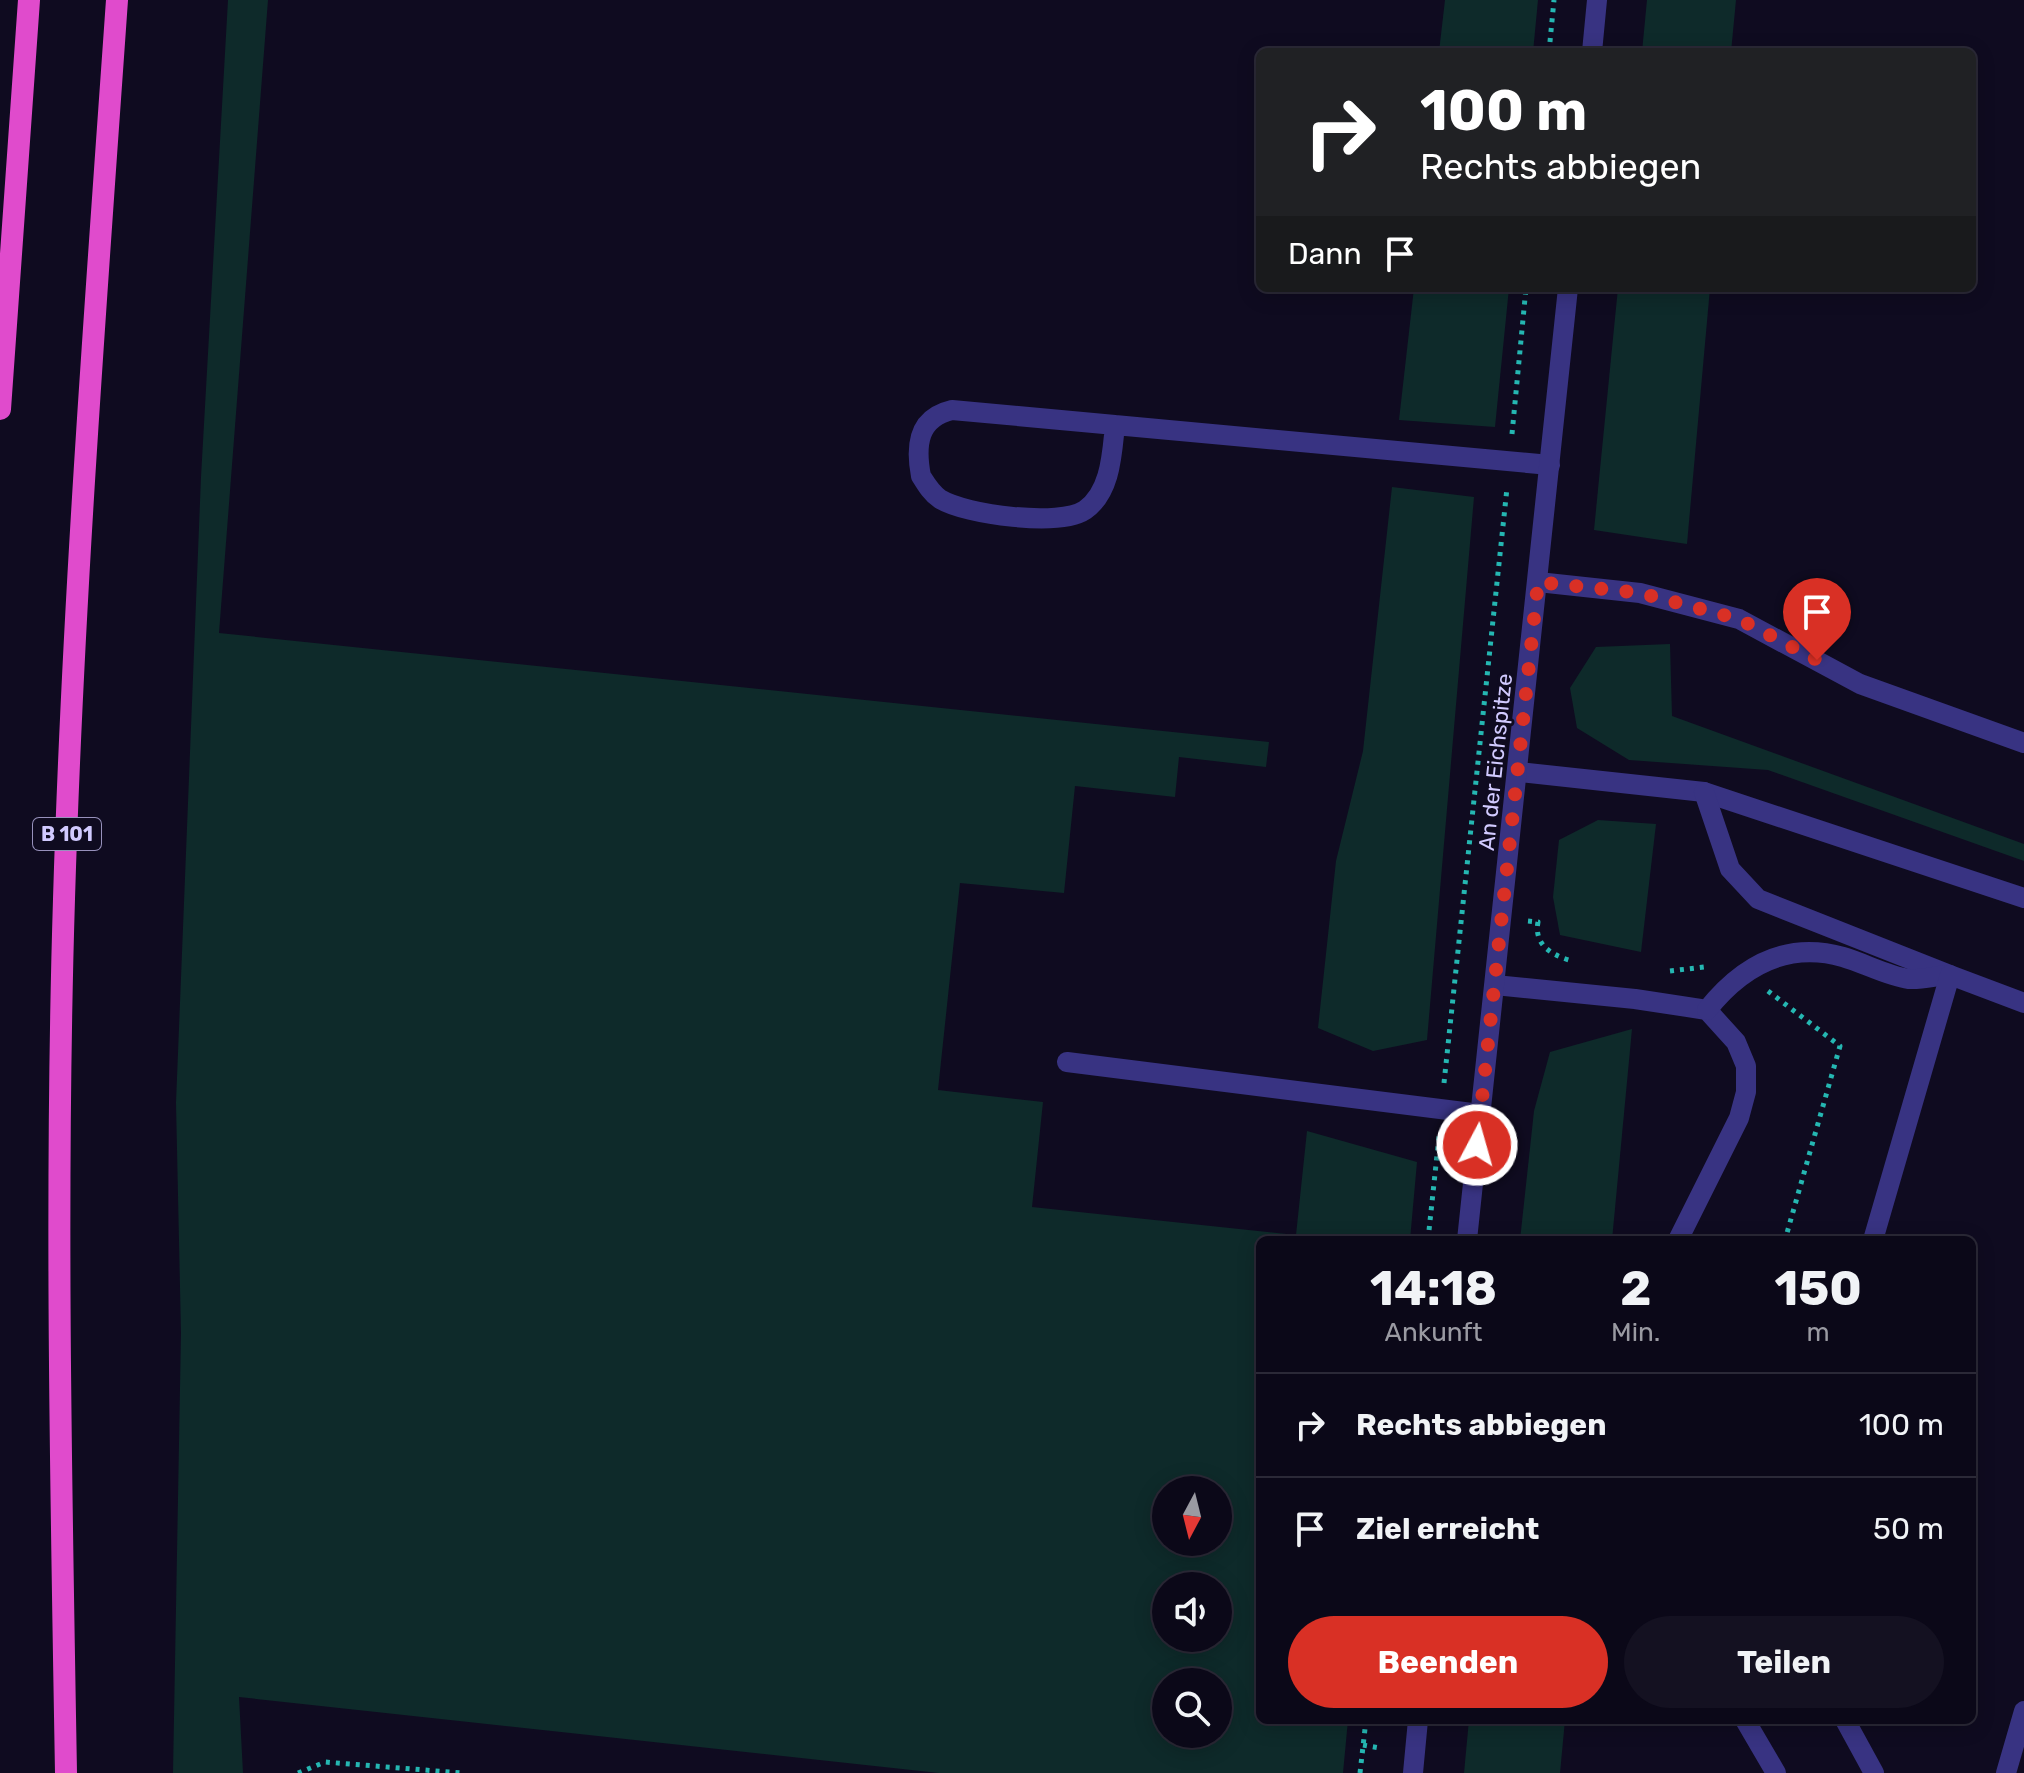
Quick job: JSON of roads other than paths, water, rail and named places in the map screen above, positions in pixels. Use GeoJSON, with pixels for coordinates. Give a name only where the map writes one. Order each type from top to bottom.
{"type":"FeatureCollection","features":[{"type":"Feature","properties":{"kind":"highway"},"geometry":{"type":"LineString","coordinates":[[0,409],[29,0]]}},
{"type":"Feature","properties":{"kind":"highway","name":"B 101"},"geometry":{"type":"LineString","coordinates":[[66,1773],[58,1216],[64,899],[75,637],[117,0]]}},
{"type":"Feature","properties":{"kind":"highway"},"geometry":{"type":"LineString","coordinates":[[64,1669],[77,1773]]}},
{"type":"Feature","properties":{"kind":"street"},"geometry":{"type":"LineString","coordinates":[[1592,48],[1597,0]]}},
{"type":"Feature","properties":{"kind":"street","name":"An der Eichspitze"},"geometry":{"type":"LineString","coordinates":[[1467,1236],[1568,292]]}},
{"type":"Feature","properties":{"kind":"street"},"geometry":{"type":"LineString","coordinates":[[1115,425],[1105,483],[1086,509],[1073,516],[1052,519],[959,507],[941,500],[921,476],[921,433],[927,422],[939,413],[952,410],[1550,465]]}},
{"type":"Feature","properties":{"kind":"street"},"geometry":{"type":"LineString","coordinates":[[1538,582],[1640,593],[1739,619],[1860,684],[2024,743]]}},
{"type":"Feature","properties":{"kind":"street"},"geometry":{"type":"LineString","coordinates":[[1519,772],[1704,792],[2024,898]]}},
{"type":"Feature","properties":{"kind":"street"},"geometry":{"type":"LineString","coordinates":[[1704,792],[1730,869],[1758,899],[2024,1003]]}},
{"type":"Feature","properties":{"kind":"street"},"geometry":{"type":"LineString","coordinates":[[1707,1010],[1725,988],[1743,973],[1761,962],[1801,951],[1843,957],[1909,979],[1950,975]]}},
{"type":"Feature","properties":{"kind":"street"},"geometry":{"type":"LineString","coordinates":[[1874,1236],[1950,975]]}},
{"type":"Feature","properties":{"kind":"street"},"geometry":{"type":"LineString","coordinates":[[1495,985],[1635,999],[1707,1010],[1736,1042],[1746,1066],[1746,1092],[1739,1118],[1680,1236]]}},
{"type":"Feature","properties":{"kind":"street"},"geometry":{"type":"LineString","coordinates":[[1067,1062],[1480,1114]]}},
{"type":"Feature","properties":{"kind":"street"},"geometry":{"type":"LineString","coordinates":[[2006,1773],[2024,1711]]}},
{"type":"Feature","properties":{"kind":"street"},"geometry":{"type":"LineString","coordinates":[[1413,1773],[1418,1724]]}},
{"type":"Feature","properties":{"kind":"street"},"geometry":{"type":"LineString","coordinates":[[1747,1724],[1776,1773]]}},
{"type":"Feature","properties":{"kind":"street"},"geometry":{"type":"LineString","coordinates":[[1847,1724],[1874,1773]]}}]}
